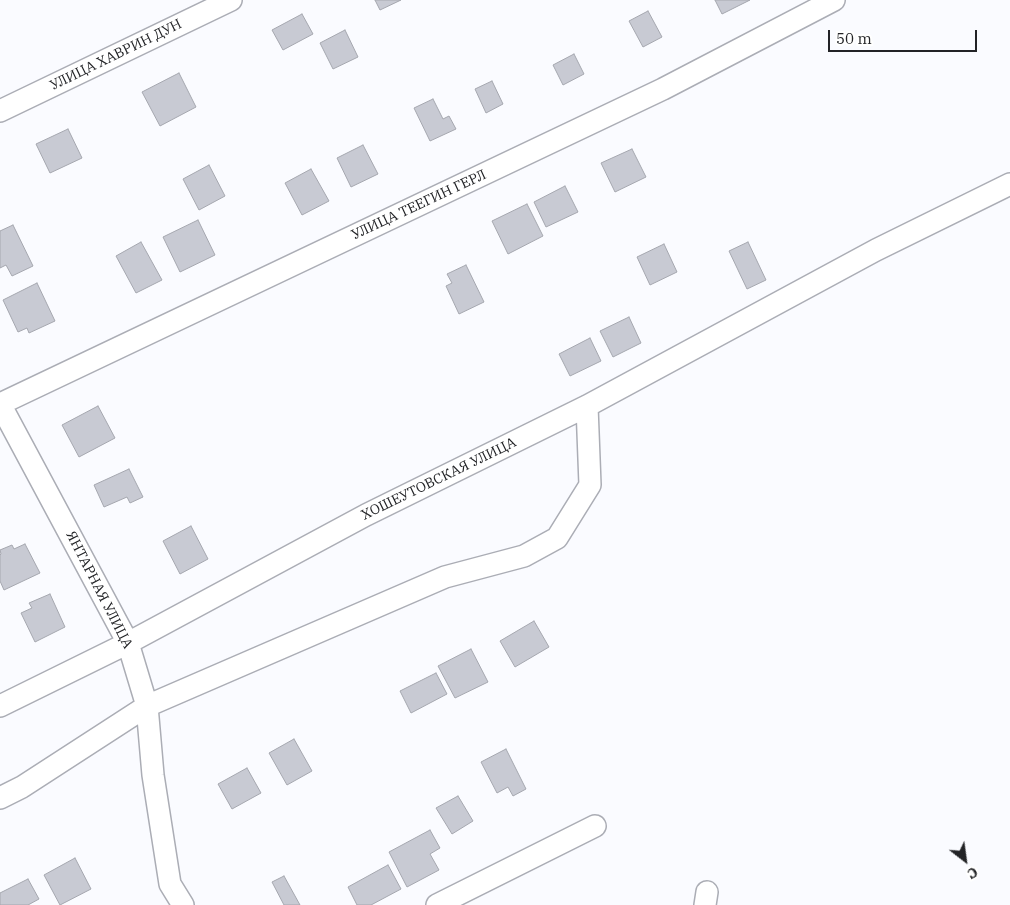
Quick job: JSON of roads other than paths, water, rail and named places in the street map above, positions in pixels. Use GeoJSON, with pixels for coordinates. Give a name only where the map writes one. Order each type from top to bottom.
{"type":"FeatureCollection","features":[{"type":"Feature","properties":{"kind":"street","name":"УЛИЦА ХАВРИН ДУН"},"geometry":{"type":"LineString","coordinates":[[0,111],[231,0]]}},
{"type":"Feature","properties":{"kind":"street","name":"УЛИЦА ТЕЕГИН ГЕРЛ"},"geometry":{"type":"LineString","coordinates":[[0,404],[663,89],[834,0]]}},
{"type":"Feature","properties":{"kind":"street","name":"ХОШЕУТОВСКАЯ УЛИЦА"},"geometry":{"type":"LineString","coordinates":[[0,706],[128,643],[366,515],[587,406],[876,250],[1010,184]]}},
{"type":"Feature","properties":{"kind":"street","name":"ЯНТАРНАЯ УЛИЦА"},"geometry":{"type":"LineString","coordinates":[[0,404],[128,643],[147,706],[153,775],[170,884],[183,905]]}},
{"type":"Feature","properties":{"kind":"street"},"geometry":{"type":"LineString","coordinates":[[0,798],[22,787],[147,706],[445,577],[524,556],[557,538],[590,485],[587,406]]}},
{"type":"Feature","properties":{"kind":"street"},"geometry":{"type":"LineString","coordinates":[[446,903],[595,826]]}}]}
